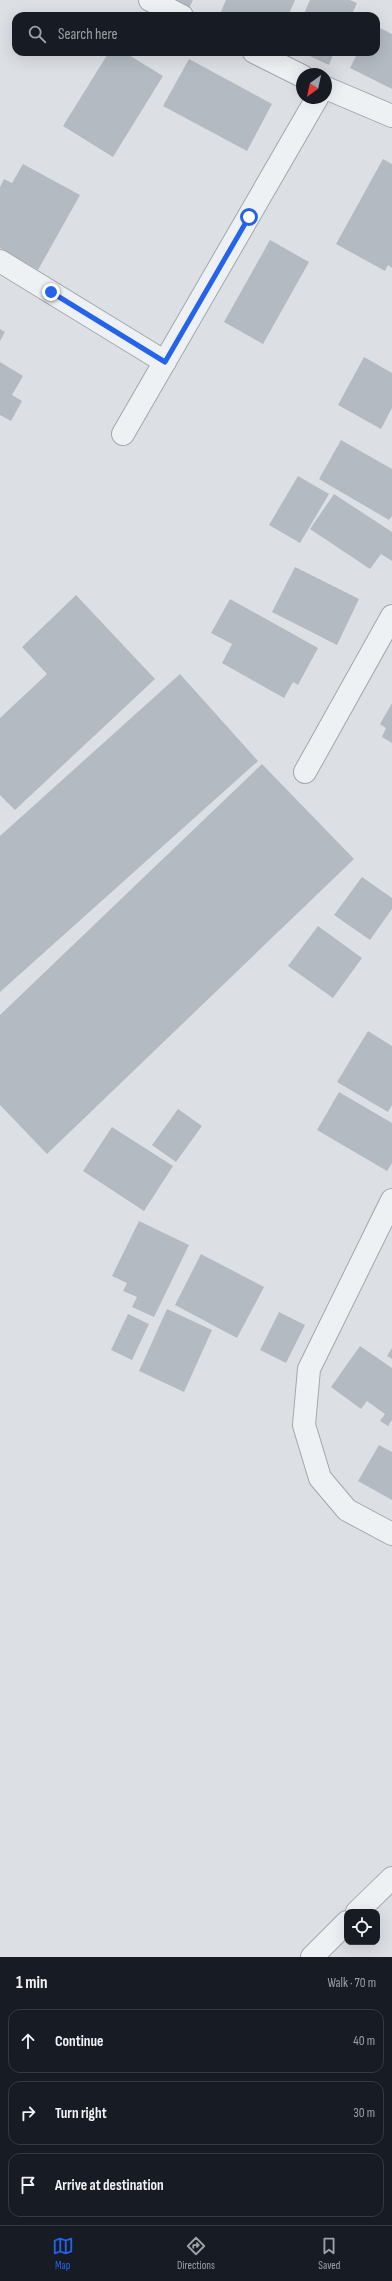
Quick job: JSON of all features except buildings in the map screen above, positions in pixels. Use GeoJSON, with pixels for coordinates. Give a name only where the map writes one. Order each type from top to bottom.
{"type":"FeatureCollection","features":[{"type":"Feature","properties":{"kind":"street"},"geometry":{"type":"LineString","coordinates":[[150,0],[174,12]]}},
{"type":"Feature","properties":{"kind":"street"},"geometry":{"type":"LineString","coordinates":[[262,56],[296,73]]}},
{"type":"Feature","properties":{"kind":"street"},"geometry":{"type":"LineString","coordinates":[[332,91],[392,116]]}},
{"type":"Feature","properties":{"kind":"street"},"geometry":{"type":"LineString","coordinates":[[123,434],[314,104]]}},
{"type":"Feature","properties":{"kind":"street"},"geometry":{"type":"LineString","coordinates":[[0,261],[165,362]]}},
{"type":"Feature","properties":{"kind":"street"},"geometry":{"type":"LineString","coordinates":[[306,772],[392,616]]}},
{"type":"Feature","properties":{"kind":"street"},"geometry":{"type":"LineString","coordinates":[[392,1200],[309,1369],[304,1425],[320,1478],[347,1510],[392,1534]]}},
{"type":"Feature","properties":{"kind":"street"},"geometry":{"type":"LineString","coordinates":[[361,1909],[392,1878]]}},
{"type":"Feature","properties":{"kind":"street"},"geometry":{"type":"LineString","coordinates":[[312,1957],[344,1925]]}},
{"type":"Feature","properties":{"kind":"route"},"geometry":{"type":"LineString","coordinates":[[51,292],[165,362],[249,217]]}}]}
